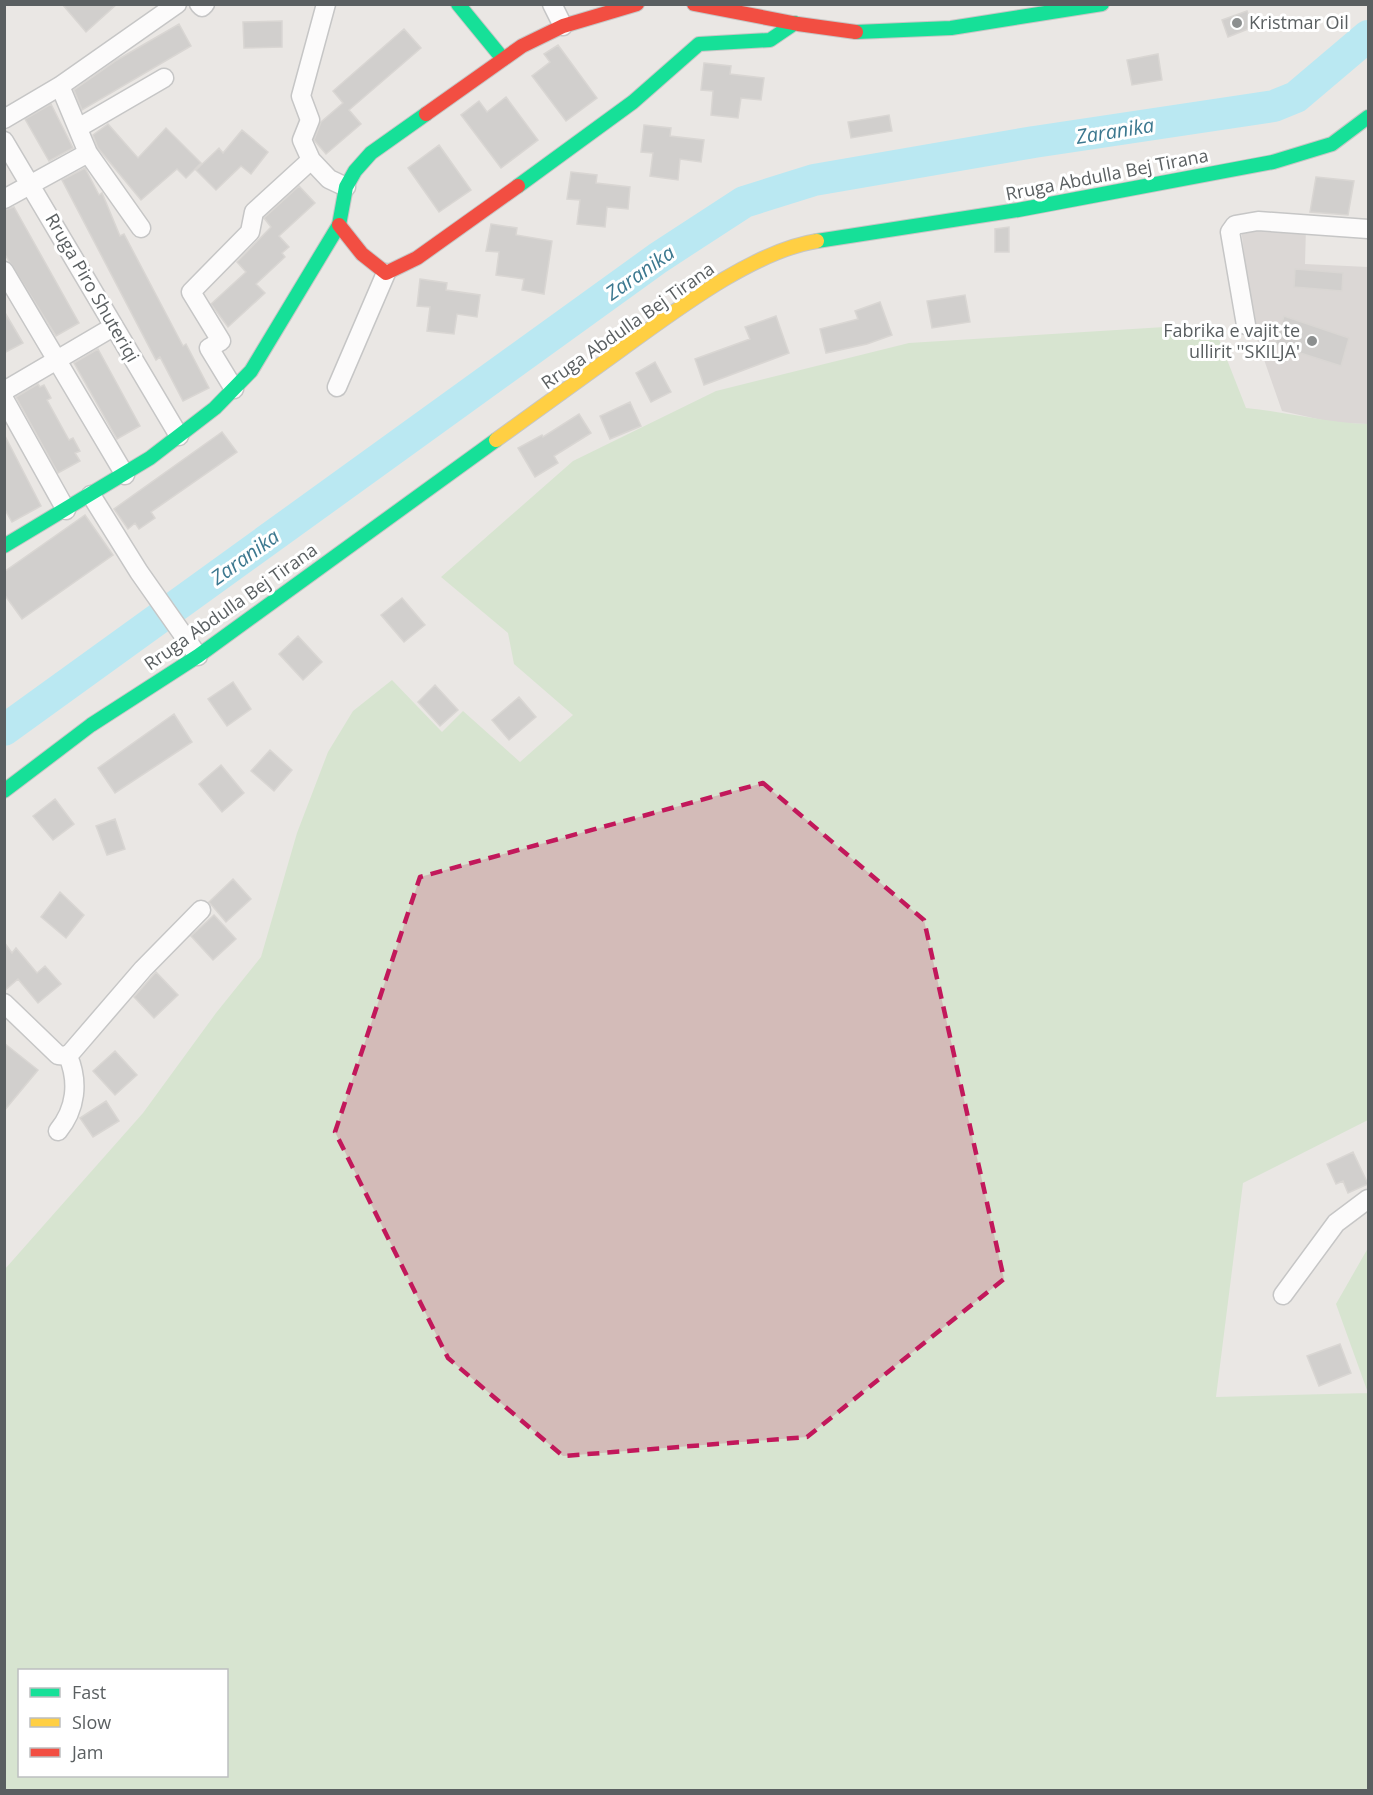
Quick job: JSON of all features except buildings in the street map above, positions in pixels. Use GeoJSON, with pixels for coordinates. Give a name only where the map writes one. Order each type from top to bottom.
{"type":"FeatureCollection","features":[{"type":"Feature","properties":{"kind":"street"},"geometry":{"type":"LineString","coordinates":[[4,119],[60,86],[177,4]]}},
{"type":"Feature","properties":{"kind":"street"},"geometry":{"type":"LineString","coordinates":[[199,4],[202,7],[205,4]]}},
{"type":"Feature","properties":{"kind":"street"},"geometry":{"type":"LineString","coordinates":[[326,4],[301,96],[310,120],[303,140],[311,160],[329,179],[346,187]]}},
{"type":"Feature","properties":{"kind":"street"},"geometry":{"type":"LineString","coordinates":[[458,4],[503,59]]}},
{"type":"Feature","properties":{"kind":"street"},"geometry":{"type":"LineString","coordinates":[[552,4],[563,26]]}},
{"type":"Feature","properties":{"kind":"street"},"geometry":{"type":"LineString","coordinates":[[4,524],[9,544],[91,495],[179,436],[251,372],[339,225],[346,187],[355,171],[371,153],[503,59],[563,26],[637,4]]}},
{"type":"Feature","properties":{"kind":"street"},"geometry":{"type":"LineString","coordinates":[[694,4],[774,12],[795,23],[860,32],[895,31],[1038,16],[1102,4]]}},
{"type":"Feature","properties":{"kind":"street"},"geometry":{"type":"LineString","coordinates":[[337,387],[386,273],[417,258],[560,156],[633,102],[699,44],[770,40],[795,23]]}},
{"type":"Feature","properties":{"kind":"street"},"geometry":{"type":"LineString","coordinates":[[78,128],[164,78]]}},
{"type":"Feature","properties":{"kind":"street"},"geometry":{"type":"LineString","coordinates":[[60,86],[88,153],[141,228]]}},
{"type":"Feature","properties":{"kind":"street","name":"Rruga Abdulla Bej Tirana"},"geometry":{"type":"LineString","coordinates":[[4,791],[91,725],[198,656],[665,318],[707,289],[772,256],[800,244],[1018,210],[1273,162],[1332,144],[1368,117]]}},
{"type":"Feature","properties":{"kind":"street","name":"Rruga Piro Shuteriqi"},"geometry":{"type":"LineString","coordinates":[[4,141],[31,182],[113,327],[179,436]]}},
{"type":"Feature","properties":{"kind":"street"},"geometry":{"type":"LineString","coordinates":[[4,199],[31,182],[88,153]]}},
{"type":"Feature","properties":{"kind":"street"},"geometry":{"type":"LineString","coordinates":[[234,389],[209,348],[221,341],[191,292],[250,232],[254,212],[311,160]]}},
{"type":"Feature","properties":{"kind":"street"},"geometry":{"type":"LineString","coordinates":[[1246,325],[1230,232],[1235,225],[1258,221],[1368,229]]}},
{"type":"Feature","properties":{"kind":"street"},"geometry":{"type":"LineString","coordinates":[[339,225],[362,254],[386,273]]}},
{"type":"Feature","properties":{"kind":"street"},"geometry":{"type":"LineString","coordinates":[[4,271],[125,474]]}},
{"type":"Feature","properties":{"kind":"street"},"geometry":{"type":"LineString","coordinates":[[4,390],[113,327]]}},
{"type":"Feature","properties":{"kind":"street"},"geometry":{"type":"LineString","coordinates":[[4,399],[66,510]]}},
{"type":"Feature","properties":{"kind":"street"},"geometry":{"type":"LineString","coordinates":[[91,495],[139,572],[198,656]]}},
{"type":"Feature","properties":{"kind":"street"},"geometry":{"type":"LineString","coordinates":[[69,1056],[143,969],[201,910]]}},
{"type":"Feature","properties":{"kind":"street"},"geometry":{"type":"LineString","coordinates":[[4,1004],[58,1055],[69,1056]]}},
{"type":"Feature","properties":{"kind":"street"},"geometry":{"type":"LineString","coordinates":[[58,1131],[69,1118],[73,1104],[75,1072],[69,1056]]}},
{"type":"Feature","properties":{"kind":"street"},"geometry":{"type":"LineString","coordinates":[[1283,1295],[1336,1223],[1368,1199]]}},
{"type":"Feature","properties":{"kind":"highlighted area"},"geometry":{"type":"Polygon","coordinates":[[[763,783],[924,920],[1004,1279],[807,1437],[563,1456],[448,1358],[335,1132],[420,877],[763,783]]]}},
{"type":"Feature","properties":{"kind":"shaded area","name":"Fabrika e vajit te ullirit ''SKILJA'"},"geometry":{"type":"Polygon","coordinates":[[[1306,227],[1305,264],[1368,267],[1368,424],[1335,423],[1282,411],[1253,328],[1241,228],[1306,227]]]}},
{"type":"Feature","properties":{"kind":"green space"},"geometry":{"type":"Polygon","coordinates":[[[1213,324],[1246,408],[1337,422],[1368,424],[1368,1120],[1243,1183],[1216,1397],[1368,1393],[1368,1790],[5,1790],[5,1269],[143,1113],[216,1013],[261,957],[297,833],[328,752],[353,711],[392,680],[442,732],[463,711],[520,762],[573,715],[514,664],[508,633],[441,577],[573,461],[716,391],[909,343],[1213,324]]]}},
{"type":"Feature","properties":{"kind":"green space"},"geometry":{"type":"Polygon","coordinates":[[[1368,1248],[1368,1393],[1336,1304],[1368,1248]]]}},
{"type":"Feature","properties":{"kind":"waterway","name":"Zaranika"},"geometry":{"type":"LineString","coordinates":[[4,730],[658,258],[744,202],[814,180],[1034,142],[1274,106],[1296,97],[1368,36]]}},
{"type":"Feature","properties":{"kind":"traffic: fast"},"geometry":{"type":"LineString","coordinates":[[458,4],[503,59]]}},
{"type":"Feature","properties":{"kind":"traffic: fast"},"geometry":{"type":"LineString","coordinates":[[856,32],[951,28],[1102,4]]}},
{"type":"Feature","properties":{"kind":"traffic: fast"},"geometry":{"type":"LineString","coordinates":[[518,186],[633,102],[699,44],[770,40],[795,23]]}},
{"type":"Feature","properties":{"kind":"traffic: fast"},"geometry":{"type":"LineString","coordinates":[[4,546],[150,458],[215,408],[251,371],[339,225],[346,187],[355,171],[371,153],[426,114]]}},
{"type":"Feature","properties":{"kind":"traffic: fast"},"geometry":{"type":"LineString","coordinates":[[817,241],[1018,210],[1273,162],[1332,144],[1368,117]]}},
{"type":"Feature","properties":{"kind":"traffic: fast"},"geometry":{"type":"LineString","coordinates":[[4,791],[91,725],[198,656],[496,440]]}},
{"type":"Feature","properties":{"kind":"traffic: slow"},"geometry":{"type":"LineString","coordinates":[[496,440],[715,284],[767,257],[792,247],[817,241]]}},
{"type":"Feature","properties":{"kind":"traffic: jam"},"geometry":{"type":"LineString","coordinates":[[426,114],[522,46],[563,26],[637,4]]}},
{"type":"Feature","properties":{"kind":"traffic: jam"},"geometry":{"type":"LineString","coordinates":[[694,4],[798,24],[856,32]]}},
{"type":"Feature","properties":{"kind":"traffic: jam"},"geometry":{"type":"LineString","coordinates":[[339,225],[362,254],[386,273],[417,258],[518,186]]}},
{"type":"Feature","properties":{"kind":"place","name":"Kristmar Oil"},"geometry":{"type":"Point","coordinates":[1237,23]}},
{"type":"Feature","properties":{"kind":"place","name":"Fabrika e vajit te ullirit ''SKILJA'"},"geometry":{"type":"Point","coordinates":[1312,341]}}]}
